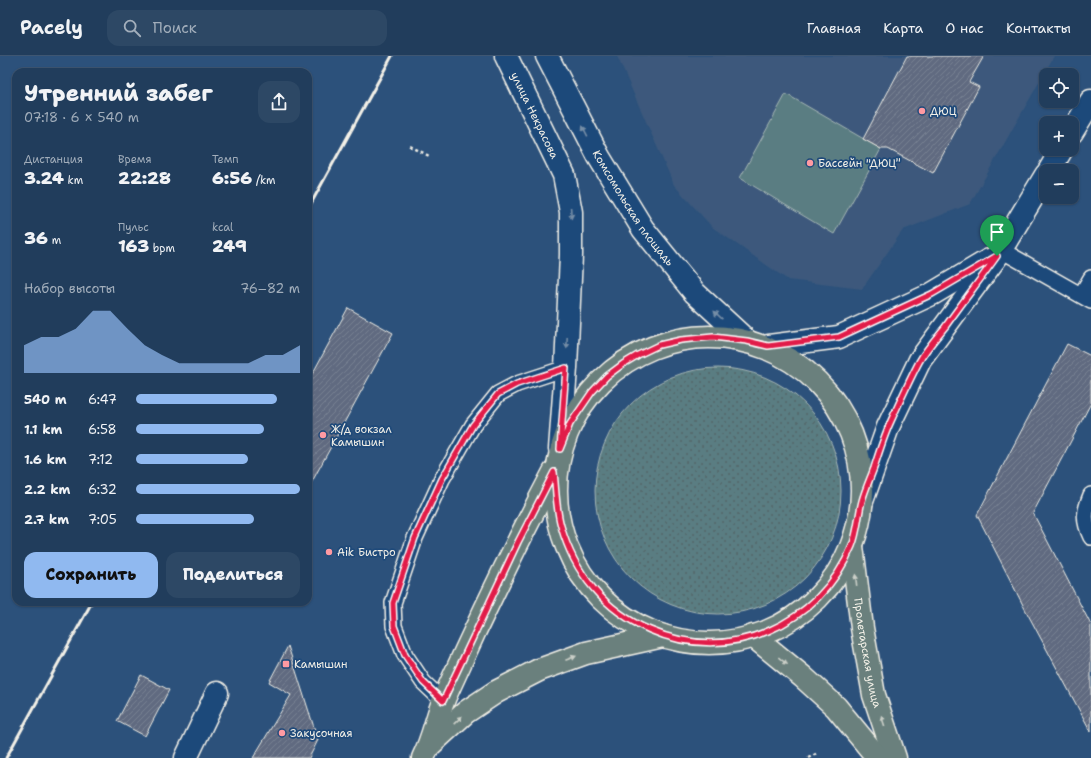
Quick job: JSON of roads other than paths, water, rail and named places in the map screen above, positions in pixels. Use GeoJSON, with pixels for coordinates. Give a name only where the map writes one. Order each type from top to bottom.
{"type":"FeatureCollection","features":[{"type":"Feature","properties":{"kind":"main road","name":"Комсомольская площадь"},"geometry":{"type":"LineString","coordinates":[[713,337],[747,341],[768,346],[798,365],[812,376],[831,397],[846,421],[857,449],[862,473],[862,501],[852,546],[839,570],[823,593],[798,615],[776,627],[753,636],[733,641],[715,643],[686,641],[663,636],[635,624],[610,606],[594,591],[580,572],[570,551],[561,524],[554,472],[560,449],[570,424],[592,392],[607,376],[638,355],[659,345],[681,340],[713,337]]}},
{"type":"Feature","properties":{"kind":"main road"},"geometry":{"type":"LineString","coordinates":[[426,752],[443,701],[518,542],[554,472]]}},
{"type":"Feature","properties":{"kind":"main road","name":"Пролетарская улица"},"geometry":{"type":"LineString","coordinates":[[852,546],[862,628],[874,695],[895,758]]}},
{"type":"Feature","properties":{"kind":"main road"},"geometry":{"type":"LineString","coordinates":[[426,752],[466,712],[496,692],[539,670],[586,653],[663,636]]}},
{"type":"Feature","properties":{"kind":"main road"},"geometry":{"type":"LineString","coordinates":[[753,636],[803,677],[836,707],[878,758]]}},
{"type":"Feature","properties":{"kind":"street","name":"улица Некрасова"},"geometry":{"type":"LineString","coordinates":[[506,56],[564,175]]}},
{"type":"Feature","properties":{"kind":"street","name":"Комсомольская площадь"},"geometry":{"type":"LineString","coordinates":[[547,56],[599,157],[643,229],[695,293],[747,341]]}},
{"type":"Feature","properties":{"kind":"street"},"geometry":{"type":"LineString","coordinates":[[1079,121],[1091,101]]}},
{"type":"Feature","properties":{"kind":"street","name":"Комсомольская площадь"},"geometry":{"type":"LineString","coordinates":[[560,449],[566,368],[572,212],[564,175]]}},
{"type":"Feature","properties":{"kind":"street"},"geometry":{"type":"LineString","coordinates":[[862,501],[888,427],[920,360],[999,253],[1039,187]]}},
{"type":"Feature","properties":{"kind":"street"},"geometry":{"type":"LineString","coordinates":[[768,346],[839,337],[932,294],[999,253]]}},
{"type":"Feature","properties":{"kind":"street"},"geometry":{"type":"LineString","coordinates":[[186,758],[217,693]]}},
{"type":"Feature","properties":{"kind":"lane"},"geometry":{"type":"LineString","coordinates":[[999,253],[1086,298],[1091,278]]}},
{"type":"Feature","properties":{"kind":"lane"},"geometry":{"type":"LineString","coordinates":[[443,701],[423,682],[405,655],[394,626],[393,603],[415,538],[442,479],[473,425],[498,394],[517,384],[566,368]]}},
{"type":"Feature","properties":{"kind":"lane"},"geometry":{"type":"LineString","coordinates":[[1091,495],[1086,507],[1085,524],[1091,537]]}},
{"type":"Feature","properties":{"kind":"railway"},"geometry":{"type":"LineString","coordinates":[[312,202],[392,56]]}},
{"type":"Feature","properties":{"kind":"railway"},"geometry":{"type":"LineString","coordinates":[[6,758],[90,606]]}},
{"type":"Feature","properties":{"kind":"place","name":"ДЮЦ"},"geometry":{"type":"Point","coordinates":[922,111]}},
{"type":"Feature","properties":{"kind":"place","name":"Бассейн \"ДЮЦ\""},"geometry":{"type":"Point","coordinates":[810,163]}},
{"type":"Feature","properties":{"kind":"place","name":"Ж/д вокзал Камышин"},"geometry":{"type":"Point","coordinates":[323,435]}},
{"type":"Feature","properties":{"kind":"place","name":"Aik Бистро"},"geometry":{"type":"Point","coordinates":[329,552]}},
{"type":"Feature","properties":{"kind":"place","name":"Камышин"},"geometry":{"type":"Point","coordinates":[286,664]}},
{"type":"Feature","properties":{"kind":"place","name":"Закусочная"},"geometry":{"type":"Point","coordinates":[282,733]}}]}
